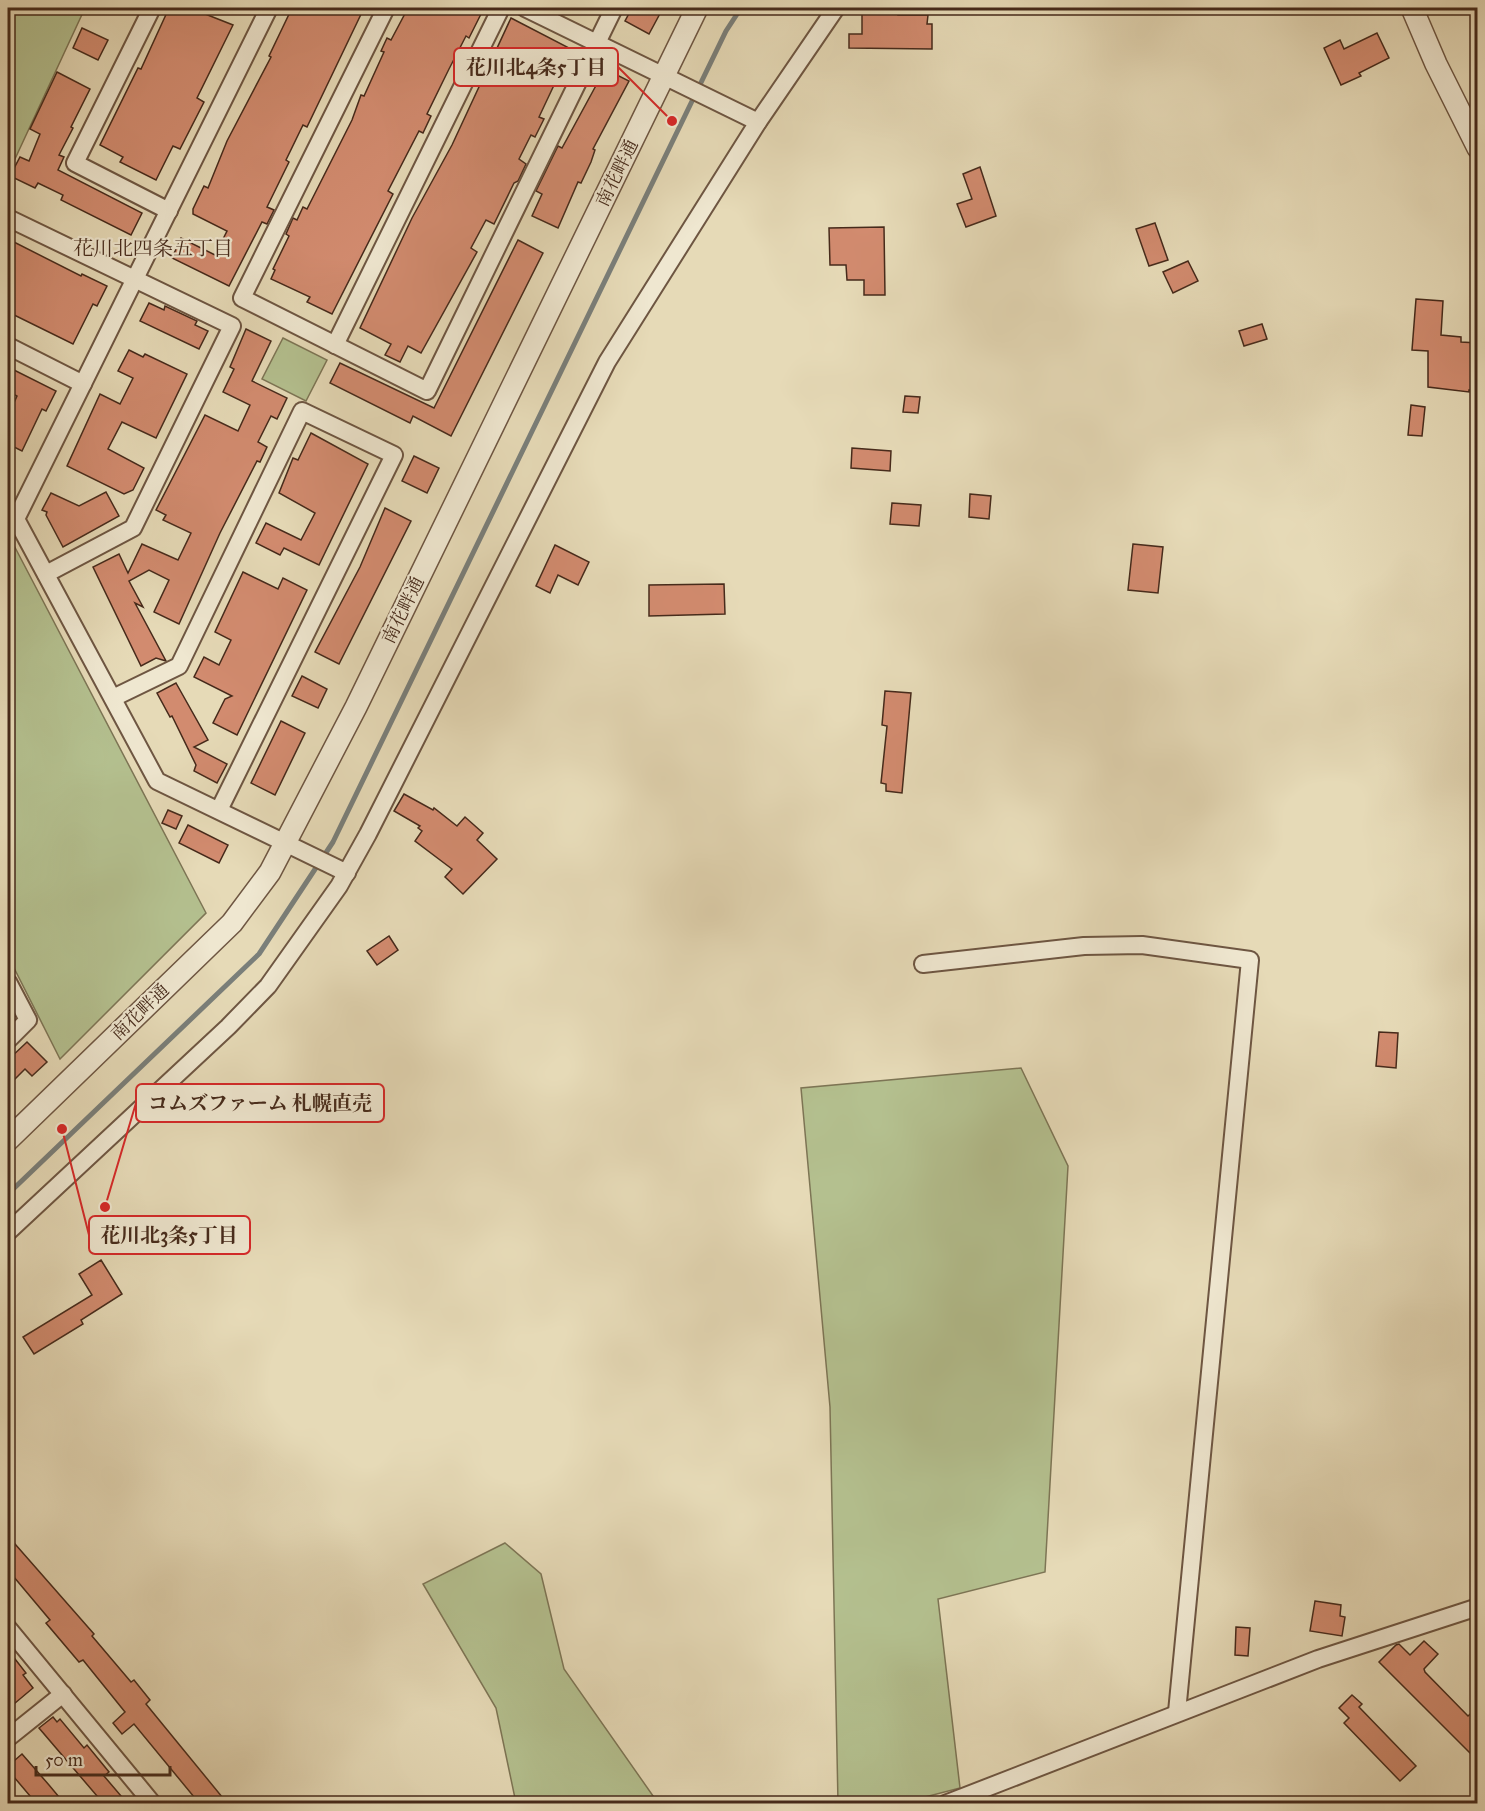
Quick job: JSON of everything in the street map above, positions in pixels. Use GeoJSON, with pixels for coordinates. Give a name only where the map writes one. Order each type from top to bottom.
{"type":"FeatureCollection","features":[{"type":"Feature","properties":{"kind":"street"},"geometry":{"type":"LineString","coordinates":[[152,8],[75,163],[169,211]]}},
{"type":"Feature","properties":{"kind":"street"},"geometry":{"type":"LineString","coordinates":[[269,8],[83,384],[12,514],[157,781],[347,873]]}},
{"type":"Feature","properties":{"kind":"street"},"geometry":{"type":"LineString","coordinates":[[386,8],[242,298],[427,391],[614,8]]}},
{"type":"Feature","properties":{"kind":"street"},"geometry":{"type":"LineString","coordinates":[[335,345],[501,8]]}},
{"type":"Feature","properties":{"kind":"street"},"geometry":{"type":"LineString","coordinates":[[525,8],[758,122]]}},
{"type":"Feature","properties":{"kind":"street","name":"南花畔通"},"geometry":{"type":"LineString","coordinates":[[8,1140],[232,923],[270,872],[356,707],[697,8]]}},
{"type":"Feature","properties":{"kind":"street"},"geometry":{"type":"LineString","coordinates":[[8,1232],[219,1035],[268,986],[347,873],[607,362],[758,122],[836,8]]}},
{"type":"Feature","properties":{"kind":"street"},"geometry":{"type":"LineString","coordinates":[[1412,8],[1436,64],[1478,148]]}},
{"type":"Feature","properties":{"kind":"street"},"geometry":{"type":"LineString","coordinates":[[8,218],[232,326],[132,528],[46,574]]}},
{"type":"Feature","properties":{"kind":"street"},"geometry":{"type":"LineString","coordinates":[[8,346],[83,384]]}},
{"type":"Feature","properties":{"kind":"street"},"geometry":{"type":"LineString","coordinates":[[113,698],[179,666],[302,411],[394,455],[219,810]]}},
{"type":"Feature","properties":{"kind":"street"},"geometry":{"type":"LineString","coordinates":[[923,964],[1084,946],[1142,945],[1250,960],[1177,1712]]}},
{"type":"Feature","properties":{"kind":"street"},"geometry":{"type":"LineString","coordinates":[[8,982],[28,1020],[8,1040]]}},
{"type":"Feature","properties":{"kind":"street"},"geometry":{"type":"LineString","coordinates":[[945,1803],[1318,1659],[1478,1607]]}},
{"type":"Feature","properties":{"kind":"street"},"geometry":{"type":"LineString","coordinates":[[8,1628],[153,1803]]}},
{"type":"Feature","properties":{"kind":"street"},"geometry":{"type":"LineString","coordinates":[[8,1738],[63,1694]]}},
{"type":"Feature","properties":{"kind":"green space"},"geometry":{"type":"Polygon","coordinates":[[[8,8],[85,8],[8,174],[8,8]]]}},
{"type":"Feature","properties":{"kind":"green space"},"geometry":{"type":"Polygon","coordinates":[[[283,338],[327,360],[306,401],[262,379],[283,338]]]}},
{"type":"Feature","properties":{"kind":"green space"},"geometry":{"type":"Polygon","coordinates":[[[8,534],[206,913],[60,1059],[8,956],[8,534]]]}},
{"type":"Feature","properties":{"kind":"green space"},"geometry":{"type":"Polygon","coordinates":[[[1021,1068],[1068,1166],[1045,1572],[938,1599],[960,1788],[902,1803],[838,1803],[830,1407],[801,1088],[1021,1068]]]}},
{"type":"Feature","properties":{"kind":"green space"},"geometry":{"type":"Polygon","coordinates":[[[505,1543],[541,1574],[564,1669],[658,1803],[516,1803],[496,1708],[423,1584],[505,1543]]]}},
{"type":"Feature","properties":{"kind":"building"},"geometry":{"type":"Polygon","coordinates":[[[169,8],[190,8],[233,25],[197,98],[204,102],[180,149],[173,146],[156,180],[120,162],[123,157],[100,145],[138,68],[141,69],[169,8]]]}},
{"type":"Feature","properties":{"kind":"building"},"geometry":{"type":"Polygon","coordinates":[[[292,8],[364,8],[307,127],[303,125],[286,160],[289,162],[267,207],[274,210],[267,224],[262,222],[229,286],[172,258],[181,238],[215,255],[227,231],[193,214],[193,209],[204,186],[208,188],[227,141],[271,57],[269,56],[292,8]]]}},
{"type":"Feature","properties":{"kind":"building"},"geometry":{"type":"Polygon","coordinates":[[[408,8],[484,8],[469,38],[466,36],[427,114],[431,116],[423,133],[419,131],[388,191],[393,194],[332,314],[307,302],[310,297],[271,279],[275,270],[273,269],[289,236],[286,234],[293,218],[297,220],[303,207],[307,209],[352,120],[361,95],[364,96],[384,52],[381,51],[387,38],[391,40],[408,8]]]}},
{"type":"Feature","properties":{"kind":"building"},"geometry":{"type":"Polygon","coordinates":[[[632,8],[663,8],[649,34],[625,21],[632,8]]]}},
{"type":"Feature","properties":{"kind":"building"},"geometry":{"type":"Polygon","coordinates":[[[862,8],[898,8],[898,15],[928,15],[927,24],[932,24],[932,49],[849,48],[849,34],[862,34],[862,8]]]}},
{"type":"Feature","properties":{"kind":"building"},"geometry":{"type":"Polygon","coordinates":[[[511,18],[571,49],[539,117],[544,119],[535,137],[531,135],[519,159],[526,164],[518,181],[514,183],[494,224],[486,220],[471,248],[477,252],[421,353],[408,346],[400,362],[385,355],[391,344],[360,328],[412,218],[452,145],[511,18]]]}},
{"type":"Feature","properties":{"kind":"building"},"geometry":{"type":"Polygon","coordinates":[[[82,28],[108,40],[98,60],[73,48],[82,28]]]}},
{"type":"Feature","properties":{"kind":"building"},"geometry":{"type":"Polygon","coordinates":[[[1377,33],[1389,58],[1359,73],[1361,76],[1341,85],[1324,48],[1340,40],[1344,49],[1377,33]]]}},
{"type":"Feature","properties":{"kind":"building"},"geometry":{"type":"Polygon","coordinates":[[[605,69],[629,81],[593,149],[595,150],[591,162],[581,183],[578,182],[558,228],[532,216],[542,194],[536,191],[558,146],[562,148],[605,69]]]}},
{"type":"Feature","properties":{"kind":"building"},"geometry":{"type":"Polygon","coordinates":[[[57,72],[90,89],[59,155],[64,157],[58,170],[142,213],[131,235],[61,200],[63,195],[38,183],[35,188],[10,176],[20,157],[29,161],[40,134],[30,129],[57,72]]]}},
{"type":"Feature","properties":{"kind":"building"},"geometry":{"type":"Polygon","coordinates":[[[980,167],[996,216],[966,227],[957,204],[972,199],[963,174],[980,167]]]}},
{"type":"Feature","properties":{"kind":"building"},"geometry":{"type":"Polygon","coordinates":[[[1155,223],[1168,260],[1149,266],[1136,229],[1155,223]]]}},
{"type":"Feature","properties":{"kind":"building"},"geometry":{"type":"Polygon","coordinates":[[[884,227],[885,295],[864,295],[864,280],[847,280],[846,265],[830,265],[829,228],[884,227]]]}},
{"type":"Feature","properties":{"kind":"building"},"geometry":{"type":"Polygon","coordinates":[[[8,239],[81,276],[82,274],[107,286],[97,306],[93,304],[73,344],[8,312],[8,239]]]}},
{"type":"Feature","properties":{"kind":"building"},"geometry":{"type":"Polygon","coordinates":[[[518,240],[543,253],[451,436],[413,416],[410,423],[330,383],[340,363],[434,408],[518,240]]]}},
{"type":"Feature","properties":{"kind":"building"},"geometry":{"type":"Polygon","coordinates":[[[1188,261],[1198,281],[1173,293],[1163,272],[1188,261]]]}},
{"type":"Feature","properties":{"kind":"building"},"geometry":{"type":"Polygon","coordinates":[[[1416,299],[1443,301],[1441,335],[1461,337],[1461,342],[1478,343],[1478,390],[1469,390],[1469,392],[1428,387],[1428,351],[1412,350],[1416,299]]]}},
{"type":"Feature","properties":{"kind":"building"},"geometry":{"type":"Polygon","coordinates":[[[149,303],[164,310],[165,306],[197,321],[195,325],[208,331],[199,349],[140,321],[149,303]]]}},
{"type":"Feature","properties":{"kind":"building"},"geometry":{"type":"Polygon","coordinates":[[[1262,324],[1267,339],[1244,346],[1239,331],[1262,324]]]}},
{"type":"Feature","properties":{"kind":"building"},"geometry":{"type":"Polygon","coordinates":[[[246,329],[271,341],[252,381],[287,398],[277,419],[271,416],[258,442],[267,447],[260,462],[257,461],[220,533],[179,624],[154,612],[169,580],[149,570],[129,581],[143,607],[135,603],[166,661],[156,658],[141,666],[93,567],[119,554],[128,573],[142,544],[178,560],[191,533],[163,520],[166,515],[156,510],[205,415],[238,431],[250,405],[223,392],[234,369],[230,367],[246,329]]]}},
{"type":"Feature","properties":{"kind":"building"},"geometry":{"type":"Polygon","coordinates":[[[129,350],[143,357],[145,354],[187,374],[156,438],[122,422],[108,449],[144,468],[133,490],[124,494],[67,466],[100,394],[120,404],[133,378],[118,371],[129,350]]]}},
{"type":"Feature","properties":{"kind":"building"},"geometry":{"type":"Polygon","coordinates":[[[8,367],[56,391],[46,411],[42,409],[22,451],[8,444],[8,416],[17,396],[8,391],[8,367]]]}},
{"type":"Feature","properties":{"kind":"building"},"geometry":{"type":"Polygon","coordinates":[[[905,396],[920,397],[918,413],[903,412],[905,396]]]}},
{"type":"Feature","properties":{"kind":"building"},"geometry":{"type":"Polygon","coordinates":[[[1411,405],[1425,407],[1422,436],[1408,435],[1411,405]]]}},
{"type":"Feature","properties":{"kind":"building"},"geometry":{"type":"Polygon","coordinates":[[[311,433],[368,464],[319,565],[284,548],[280,555],[256,543],[266,523],[301,540],[315,513],[279,493],[293,458],[298,460],[311,433]]]}},
{"type":"Feature","properties":{"kind":"building"},"geometry":{"type":"Polygon","coordinates":[[[852,448],[891,451],[890,471],[851,468],[852,448]]]}},
{"type":"Feature","properties":{"kind":"building"},"geometry":{"type":"Polygon","coordinates":[[[414,456],[439,468],[427,493],[402,481],[414,456]]]}},
{"type":"Feature","properties":{"kind":"building"},"geometry":{"type":"Polygon","coordinates":[[[106,492],[119,516],[63,547],[46,515],[47,512],[42,510],[51,493],[79,506],[106,492]]]}},
{"type":"Feature","properties":{"kind":"building"},"geometry":{"type":"Polygon","coordinates":[[[970,494],[991,496],[989,519],[969,517],[970,494]]]}},
{"type":"Feature","properties":{"kind":"building"},"geometry":{"type":"Polygon","coordinates":[[[892,503],[921,505],[919,526],[890,524],[892,503]]]}},
{"type":"Feature","properties":{"kind":"building"},"geometry":{"type":"Polygon","coordinates":[[[385,508],[411,521],[339,664],[315,652],[360,567],[385,508]]]}},
{"type":"Feature","properties":{"kind":"building"},"geometry":{"type":"Polygon","coordinates":[[[1133,544],[1163,547],[1158,593],[1128,590],[1133,544]]]}},
{"type":"Feature","properties":{"kind":"building"},"geometry":{"type":"Polygon","coordinates":[[[555,545],[589,562],[578,585],[558,575],[550,593],[536,586],[555,545]]]}},
{"type":"Feature","properties":{"kind":"building"},"geometry":{"type":"Polygon","coordinates":[[[243,572],[278,589],[283,578],[307,590],[237,735],[213,723],[225,699],[232,696],[194,677],[204,657],[219,665],[231,640],[215,632],[243,572]]]}},
{"type":"Feature","properties":{"kind":"building"},"geometry":{"type":"Polygon","coordinates":[[[724,584],[725,614],[649,616],[649,585],[724,584]]]}},
{"type":"Feature","properties":{"kind":"building"},"geometry":{"type":"Polygon","coordinates":[[[302,676],[327,689],[318,708],[292,696],[302,676]]]}},
{"type":"Feature","properties":{"kind":"building"},"geometry":{"type":"Polygon","coordinates":[[[176,683],[208,740],[194,747],[227,764],[217,783],[194,771],[196,765],[172,716],[170,717],[157,693],[176,683]]]}},
{"type":"Feature","properties":{"kind":"building"},"geometry":{"type":"Polygon","coordinates":[[[885,691],[911,693],[902,793],[886,791],[886,784],[881,783],[887,726],[882,725],[885,691]]]}},
{"type":"Feature","properties":{"kind":"building"},"geometry":{"type":"Polygon","coordinates":[[[281,721],[305,733],[275,795],[251,783],[281,721]]]}},
{"type":"Feature","properties":{"kind":"building"},"geometry":{"type":"Polygon","coordinates":[[[404,794],[433,810],[434,808],[457,826],[465,817],[483,833],[477,840],[497,859],[463,894],[445,877],[452,869],[415,841],[422,831],[418,828],[420,826],[394,811],[404,794]]]}},
{"type":"Feature","properties":{"kind":"building"},"geometry":{"type":"Polygon","coordinates":[[[168,810],[182,816],[176,829],[162,823],[168,810]]]}},
{"type":"Feature","properties":{"kind":"building"},"geometry":{"type":"Polygon","coordinates":[[[188,825],[228,845],[219,863],[179,843],[188,825]]]}},
{"type":"Feature","properties":{"kind":"building"},"geometry":{"type":"Polygon","coordinates":[[[389,936],[398,950],[377,965],[367,951],[389,936]]]}},
{"type":"Feature","properties":{"kind":"building"},"geometry":{"type":"Polygon","coordinates":[[[1379,1032],[1398,1033],[1396,1068],[1376,1066],[1379,1032]]]}},
{"type":"Feature","properties":{"kind":"building"},"geometry":{"type":"Polygon","coordinates":[[[27,1042],[47,1062],[32,1076],[25,1069],[8,1086],[8,1060],[27,1042]]]}},
{"type":"Feature","properties":{"kind":"building"},"geometry":{"type":"Polygon","coordinates":[[[101,1260],[122,1294],[81,1320],[83,1324],[34,1354],[23,1337],[92,1295],[79,1274],[101,1260]]]}},
{"type":"Feature","properties":{"kind":"building"},"geometry":{"type":"Polygon","coordinates":[[[8,1536],[94,1634],[92,1636],[131,1682],[134,1680],[150,1700],[146,1704],[227,1803],[199,1803],[134,1724],[122,1734],[113,1723],[125,1712],[83,1660],[79,1662],[46,1623],[50,1620],[8,1570],[8,1536]]]}},
{"type":"Feature","properties":{"kind":"building"},"geometry":{"type":"Polygon","coordinates":[[[1315,1601],[1341,1605],[1340,1616],[1345,1617],[1342,1636],[1310,1631],[1315,1601]]]}},
{"type":"Feature","properties":{"kind":"building"},"geometry":{"type":"Polygon","coordinates":[[[1236,1627],[1250,1628],[1248,1656],[1235,1655],[1236,1627]]]}},
{"type":"Feature","properties":{"kind":"building"},"geometry":{"type":"Polygon","coordinates":[[[1424,1641],[1438,1654],[1424,1669],[1425,1672],[1468,1716],[1478,1707],[1478,1761],[1379,1662],[1396,1645],[1399,1644],[1410,1655],[1424,1641]]]}},
{"type":"Feature","properties":{"kind":"building"},"geometry":{"type":"Polygon","coordinates":[[[8,1650],[26,1673],[23,1675],[33,1688],[8,1709],[8,1650]]]}},
{"type":"Feature","properties":{"kind":"building"},"geometry":{"type":"Polygon","coordinates":[[[1352,1695],[1362,1704],[1359,1707],[1416,1766],[1400,1781],[1344,1723],[1349,1718],[1339,1708],[1352,1695]]]}},
{"type":"Feature","properties":{"kind":"building"},"geometry":{"type":"Polygon","coordinates":[[[53,1717],[57,1722],[60,1719],[84,1748],[87,1745],[109,1772],[104,1776],[127,1803],[103,1803],[39,1728],[53,1717]]]}},
{"type":"Feature","properties":{"kind":"building"},"geometry":{"type":"Polygon","coordinates":[[[22,1754],[64,1803],[36,1803],[8,1770],[8,1766],[22,1754]]]}},
{"type":"Feature","properties":{"kind":"waterway"},"geometry":{"type":"LineString","coordinates":[[8,1194],[259,954],[333,842],[726,31],[741,8]]}},
{"type":"Feature","properties":{"kind":"place","name":"花川北4条5丁目"},"geometry":{"type":"Point","coordinates":[672,121]}},
{"type":"Feature","properties":{"kind":"place","name":"花川北3条5丁目"},"geometry":{"type":"Point","coordinates":[62,1129]}},
{"type":"Feature","properties":{"kind":"place","name":"コムズファーム 札幌直売"},"geometry":{"type":"Point","coordinates":[105,1207]}},
{"type":"Feature","properties":{"kind":"district","name":"花川北四条五丁目"},"geometry":{"type":"Point","coordinates":[153,248]}}]}
